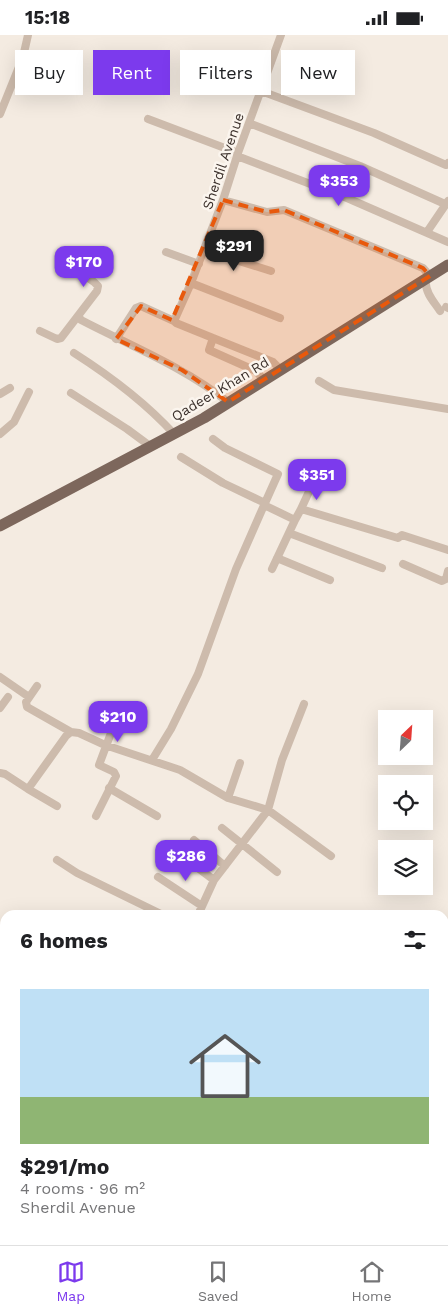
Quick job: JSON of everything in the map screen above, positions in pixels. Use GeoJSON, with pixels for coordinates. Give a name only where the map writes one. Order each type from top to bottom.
{"type":"FeatureCollection","features":[{"type":"Feature","properties":{"kind":"main road","name":"Qadeer Khan Rd"},"geometry":{"type":"LineString","coordinates":[[0,531],[206,422],[428,280],[448,265]]}},
{"type":"Feature","properties":{"kind":"main road","name":"Qadeer Khan Rd"},"geometry":{"type":"LineString","coordinates":[[0,526],[174,434],[428,280],[448,271]]}},
{"type":"Feature","properties":{"kind":"street"},"geometry":{"type":"LineString","coordinates":[[0,114],[23,57],[28,35]]}},
{"type":"Feature","properties":{"kind":"street","name":"Sherdil Avenue"},"geometry":{"type":"LineString","coordinates":[[271,63],[281,35]]}},
{"type":"Feature","properties":{"kind":"street","name":"Sherdil Avenue"},"geometry":{"type":"LineString","coordinates":[[174,321],[199,264],[260,95]]}},
{"type":"Feature","properties":{"kind":"street"},"geometry":{"type":"LineString","coordinates":[[271,95],[374,133],[446,165],[448,163]]}},
{"type":"Feature","properties":{"kind":"street"},"geometry":{"type":"LineString","coordinates":[[148,119],[347,198],[448,242]]}},
{"type":"Feature","properties":{"kind":"street"},"geometry":{"type":"LineString","coordinates":[[249,123],[446,202],[428,232]]}},
{"type":"Feature","properties":{"kind":"street"},"geometry":{"type":"LineString","coordinates":[[223,200],[267,212],[284,210],[423,268],[428,280],[427,291],[445,308]]}},
{"type":"Feature","properties":{"kind":"street"},"geometry":{"type":"LineString","coordinates":[[204,250],[271,271]]}},
{"type":"Feature","properties":{"kind":"street"},"geometry":{"type":"LineString","coordinates":[[166,252],[199,264]]}},
{"type":"Feature","properties":{"kind":"street"},"geometry":{"type":"LineString","coordinates":[[40,331],[59,339],[79,317],[80,312],[98,291],[98,286],[64,261]]}},
{"type":"Feature","properties":{"kind":"street"},"geometry":{"type":"LineString","coordinates":[[191,283],[280,318]]}},
{"type":"Feature","properties":{"kind":"street"},"geometry":{"type":"LineString","coordinates":[[116,339],[136,308],[141,306],[176,323],[272,363],[282,370]]}},
{"type":"Feature","properties":{"kind":"street"},"geometry":{"type":"LineString","coordinates":[[79,317],[81,320],[116,339],[189,375],[228,402]]}},
{"type":"Feature","properties":{"kind":"street"},"geometry":{"type":"LineString","coordinates":[[213,338],[209,350],[256,371],[264,380]]}},
{"type":"Feature","properties":{"kind":"street"},"geometry":{"type":"LineString","coordinates":[[74,353],[109,376],[163,422],[174,434]]}},
{"type":"Feature","properties":{"kind":"street"},"geometry":{"type":"LineString","coordinates":[[319,381],[334,390],[448,409]]}},
{"type":"Feature","properties":{"kind":"street"},"geometry":{"type":"LineString","coordinates":[[0,394],[10,388]]}},
{"type":"Feature","properties":{"kind":"street"},"geometry":{"type":"LineString","coordinates":[[0,433],[14,422],[29,392]]}},
{"type":"Feature","properties":{"kind":"street"},"geometry":{"type":"LineString","coordinates":[[71,393],[150,446]]}},
{"type":"Feature","properties":{"kind":"street"},"geometry":{"type":"LineString","coordinates":[[152,760],[172,729],[198,675],[236,569],[278,474],[221,446],[213,439]]}},
{"type":"Feature","properties":{"kind":"street"},"geometry":{"type":"LineString","coordinates":[[181,457],[217,480],[295,521]]}},
{"type":"Feature","properties":{"kind":"street"},"geometry":{"type":"LineString","coordinates":[[272,569],[313,483]]}},
{"type":"Feature","properties":{"kind":"street"},"geometry":{"type":"LineString","coordinates":[[301,509],[398,538],[402,535],[448,550]]}},
{"type":"Feature","properties":{"kind":"street"},"geometry":{"type":"LineString","coordinates":[[289,533],[382,568]]}},
{"type":"Feature","properties":{"kind":"street"},"geometry":{"type":"LineString","coordinates":[[277,558],[330,580]]}},
{"type":"Feature","properties":{"kind":"street"},"geometry":{"type":"LineString","coordinates":[[403,564],[442,581],[446,579],[448,571]]}},
{"type":"Feature","properties":{"kind":"street"},"geometry":{"type":"LineString","coordinates":[[0,677],[29,697]]}},
{"type":"Feature","properties":{"kind":"street"},"geometry":{"type":"LineString","coordinates":[[37,686],[29,697],[27,707],[71,732],[79,733],[105,745],[180,770],[228,798],[268,810],[330,855]]}},
{"type":"Feature","properties":{"kind":"street"},"geometry":{"type":"LineString","coordinates":[[0,708],[8,697]]}},
{"type":"Feature","properties":{"kind":"street"},"geometry":{"type":"LineString","coordinates":[[200,910],[214,880],[268,810],[282,760],[304,704]]}},
{"type":"Feature","properties":{"kind":"street"},"geometry":{"type":"LineString","coordinates":[[96,816],[116,773],[99,765],[117,717]]}},
{"type":"Feature","properties":{"kind":"street"},"geometry":{"type":"LineString","coordinates":[[28,789],[66,736],[71,732]]}},
{"type":"Feature","properties":{"kind":"street"},"geometry":{"type":"LineString","coordinates":[[228,798],[240,763]]}},
{"type":"Feature","properties":{"kind":"street"},"geometry":{"type":"LineString","coordinates":[[0,773],[5,774],[57,807]]}},
{"type":"Feature","properties":{"kind":"street"},"geometry":{"type":"LineString","coordinates":[[109,788],[157,816]]}},
{"type":"Feature","properties":{"kind":"street"},"geometry":{"type":"LineString","coordinates":[[222,828],[277,872]]}},
{"type":"Feature","properties":{"kind":"street"},"geometry":{"type":"LineString","coordinates":[[194,839],[225,866]]}},
{"type":"Feature","properties":{"kind":"street"},"geometry":{"type":"LineString","coordinates":[[57,860],[77,873],[153,910]]}},
{"type":"Feature","properties":{"kind":"street"},"geometry":{"type":"LineString","coordinates":[[190,862],[214,880]]}},
{"type":"Feature","properties":{"kind":"street"},"geometry":{"type":"LineString","coordinates":[[158,877],[202,907]]}},
{"type":"Feature","properties":{"kind":"highlighted area"},"geometry":{"type":"Polygon","coordinates":[[[223,200],[267,212],[284,210],[423,268],[430,276],[228,402],[182,370],[116,339],[141,306],[172,320],[223,200]]]}}]}
